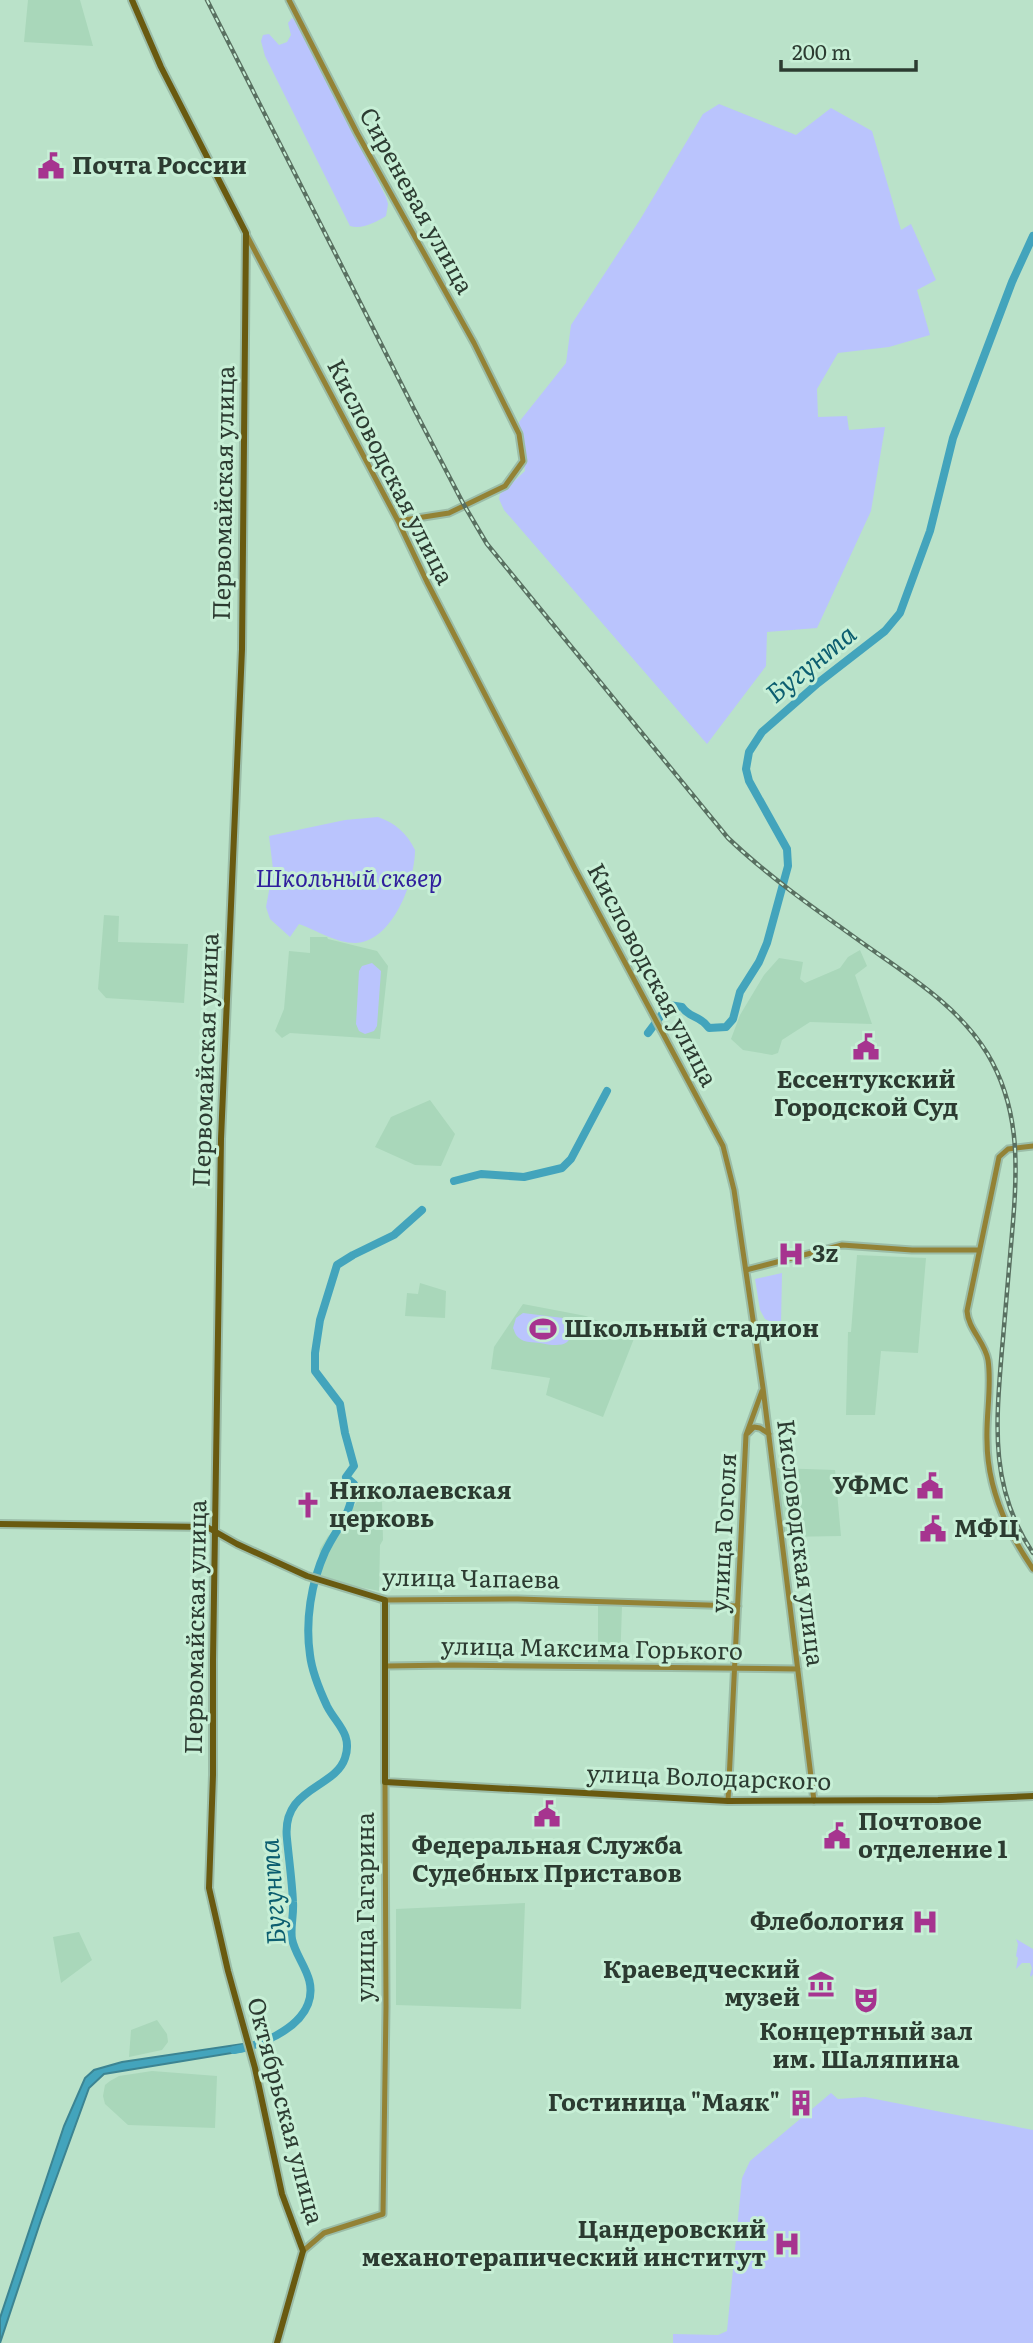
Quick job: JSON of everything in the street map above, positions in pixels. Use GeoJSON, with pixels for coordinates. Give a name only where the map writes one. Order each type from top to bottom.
{"type":"FeatureCollection","features":[{"type":"Feature","properties":{"kind":"main road"},"geometry":{"type":"LineString","coordinates":[[132,0],[161,67],[246,233]]}},
{"type":"Feature","properties":{"kind":"main road","name":"Первомайская улица"},"geometry":{"type":"LineString","coordinates":[[209,1888],[224,1050],[242,649],[246,233]]}},
{"type":"Feature","properties":{"kind":"main road","name":"улица Чапаева"},"geometry":{"type":"LineString","coordinates":[[0,1524],[201,1526],[307,1576],[385,1600]]}},
{"type":"Feature","properties":{"kind":"main road","name":"улица Гагарина"},"geometry":{"type":"LineString","coordinates":[[385,1600],[385,1782]]}},
{"type":"Feature","properties":{"kind":"main road","name":"улица Володарского"},"geometry":{"type":"LineString","coordinates":[[385,1782],[727,1801],[938,1800],[1033,1796]]}},
{"type":"Feature","properties":{"kind":"main road","name":"Октябрьская улица"},"geometry":{"type":"LineString","coordinates":[[209,1888],[247,2038],[282,2194],[303,2251],[277,2343]]}},
{"type":"Feature","properties":{"kind":"street","name":"Сиреневая улица"},"geometry":{"type":"LineString","coordinates":[[289,0],[357,133],[445,289],[519,433],[523,461],[505,486],[449,513],[398,521]]}},
{"type":"Feature","properties":{"kind":"street","name":"Кисловодская улица"},"geometry":{"type":"LineString","coordinates":[[246,233],[398,521],[497,719],[723,1146],[734,1190],[763,1388],[814,1801]]}},
{"type":"Feature","properties":{"kind":"street"},"geometry":{"type":"LineString","coordinates":[[1033,1146],[1008,1149],[999,1157],[967,1311],[967,1318],[982,1342],[988,1362],[986,1441],[989,1474],[1005,1524],[1033,1569]]}},
{"type":"Feature","properties":{"kind":"street"},"geometry":{"type":"LineString","coordinates":[[746,1270],[842,1245],[912,1250],[978,1250]]}},
{"type":"Feature","properties":{"kind":"street","name":"улица Гоголя"},"geometry":{"type":"LineString","coordinates":[[727,1801],[746,1435],[763,1388]]}},
{"type":"Feature","properties":{"kind":"street","name":"улица Гоголя"},"geometry":{"type":"LineString","coordinates":[[746,1435],[754,1427],[769,1434]]}},
{"type":"Feature","properties":{"kind":"street","name":"улица Чапаева"},"geometry":{"type":"LineString","coordinates":[[385,1600],[518,1599],[738,1606]]}},
{"type":"Feature","properties":{"kind":"street","name":"улица Максима Горького"},"geometry":{"type":"LineString","coordinates":[[386,1666],[798,1669]]}},
{"type":"Feature","properties":{"kind":"street","name":"улица Гагарина"},"geometry":{"type":"LineString","coordinates":[[303,2251],[324,2233],[383,2214],[385,1782]]}},
{"type":"Feature","properties":{"kind":"shaded area"},"geometry":{"type":"Polygon","coordinates":[[[28,0],[80,0],[93,46],[24,42],[28,0]]]}},
{"type":"Feature","properties":{"kind":"shaded area"},"geometry":{"type":"Polygon","coordinates":[[[104,915],[119,916],[118,942],[188,944],[184,1003],[106,998],[98,989],[104,915]]]}},
{"type":"Feature","properties":{"kind":"shaded area"},"geometry":{"type":"Polygon","coordinates":[[[310,937],[327,937],[377,951],[388,966],[380,1039],[290,1033],[282,1038],[275,1031],[284,1009],[289,951],[310,953],[310,937]]]}},
{"type":"Feature","properties":{"kind":"shaded area"},"geometry":{"type":"Polygon","coordinates":[[[860,950],[867,966],[855,975],[872,1024],[810,1022],[782,1040],[778,1053],[772,1055],[743,1050],[731,1039],[740,1015],[764,975],[779,958],[803,962],[800,979],[805,983],[840,968],[848,957],[860,950]]]}},
{"type":"Feature","properties":{"kind":"shaded area"},"geometry":{"type":"Polygon","coordinates":[[[430,1100],[455,1134],[441,1166],[415,1165],[375,1147],[391,1117],[430,1100]]]}},
{"type":"Feature","properties":{"kind":"shaded area"},"geometry":{"type":"Polygon","coordinates":[[[857,1255],[926,1258],[918,1353],[881,1351],[875,1415],[846,1415],[848,1332],[851,1332],[857,1255]]]}},
{"type":"Feature","properties":{"kind":"shaded area"},"geometry":{"type":"Polygon","coordinates":[[[420,1283],[446,1291],[445,1318],[405,1316],[407,1293],[418,1294],[420,1283]]]}},
{"type":"Feature","properties":{"kind":"shaded area"},"geometry":{"type":"Polygon","coordinates":[[[523,1304],[586,1316],[635,1336],[603,1417],[546,1395],[550,1378],[491,1369],[494,1347],[523,1304]]]}},
{"type":"Feature","properties":{"kind":"shaded area"},"geometry":{"type":"Polygon","coordinates":[[[776,1468],[835,1470],[841,1536],[785,1537],[776,1468]]]}},
{"type":"Feature","properties":{"kind":"shaded area"},"geometry":{"type":"Polygon","coordinates":[[[359,1498],[368,1501],[382,1500],[383,1540],[380,1545],[379,1591],[316,1578],[320,1549],[328,1536],[343,1525],[359,1498]]]}},
{"type":"Feature","properties":{"kind":"shaded area"},"geometry":{"type":"Polygon","coordinates":[[[598,1606],[622,1607],[620,1665],[598,1665],[598,1606]]]}},
{"type":"Feature","properties":{"kind":"shaded area"},"geometry":{"type":"Polygon","coordinates":[[[525,1903],[521,2009],[396,2005],[396,1909],[525,1903]]]}},
{"type":"Feature","properties":{"kind":"shaded area"},"geometry":{"type":"Polygon","coordinates":[[[79,1932],[92,1960],[61,1983],[53,1937],[79,1932]]]}},
{"type":"Feature","properties":{"kind":"shaded area"},"geometry":{"type":"Polygon","coordinates":[[[157,2020],[167,2034],[168,2042],[162,2050],[129,2057],[131,2030],[157,2020]]]}},
{"type":"Feature","properties":{"kind":"shaded area"},"geometry":{"type":"Polygon","coordinates":[[[242,2044],[244,2051],[104,2074],[89,2088],[0,2343],[0,2318],[64,2126],[85,2078],[94,2070],[122,2062],[242,2044]]]}},
{"type":"Feature","properties":{"kind":"shaded area"},"geometry":{"type":"Polygon","coordinates":[[[152,2071],[217,2076],[215,2128],[128,2125],[105,2104],[105,2085],[110,2081],[119,2076],[152,2071]]]}},
{"type":"Feature","properties":{"kind":"green space"},"geometry":{"type":"Polygon","coordinates":[[[292,18],[299,24],[386,197],[386,216],[369,225],[350,226],[265,56],[261,41],[263,35],[269,34],[279,45],[287,42],[291,35],[288,23],[292,18]]]}},
{"type":"Feature","properties":{"kind":"green space"},"geometry":{"type":"Polygon","coordinates":[[[719,104],[796,135],[831,108],[872,131],[901,230],[911,224],[936,280],[917,290],[930,335],[889,347],[838,353],[817,389],[818,417],[847,416],[849,430],[885,427],[871,511],[817,628],[767,632],[766,666],[707,744],[504,510],[499,499],[500,494],[525,471],[519,422],[566,363],[571,325],[641,218],[703,114],[719,104]]]}},
{"type":"Feature","properties":{"kind":"green space","name":"Школьный сквер"},"geometry":{"type":"Polygon","coordinates":[[[378,817],[400,829],[415,850],[406,893],[391,921],[368,940],[355,943],[333,939],[299,924],[290,937],[270,919],[266,907],[273,869],[269,836],[345,820],[378,817]]]}},
{"type":"Feature","properties":{"kind":"green space"},"geometry":{"type":"Polygon","coordinates":[[[372,963],[381,971],[377,1026],[374,1031],[365,1034],[359,1031],[356,1024],[359,971],[362,966],[372,963]]]}},
{"type":"Feature","properties":{"kind":"green space"},"geometry":{"type":"Polygon","coordinates":[[[782,1273],[780,1326],[765,1319],[760,1310],[755,1279],[782,1273]]]}},
{"type":"Feature","properties":{"kind":"green space","name":"Школьный стадион"},"geometry":{"type":"Polygon","coordinates":[[[523,1313],[563,1318],[571,1327],[570,1339],[557,1345],[521,1340],[513,1328],[516,1318],[523,1313]]]}},
{"type":"Feature","properties":{"kind":"green space"},"geometry":{"type":"Polygon","coordinates":[[[1016,1939],[1033,1949],[1031,1977],[1030,1963],[1022,1963],[1016,1969],[1016,1939]]]}},
{"type":"Feature","properties":{"kind":"green space"},"geometry":{"type":"Polygon","coordinates":[[[831,2093],[838,2099],[865,2097],[1033,2130],[1033,2343],[673,2343],[673,2334],[718,2335],[727,2331],[742,2178],[750,2161],[831,2093]]]}},
{"type":"Feature","properties":{"kind":"waterway","name":"Бугунта"},"geometry":{"type":"LineString","coordinates":[[648,1033],[669,1005],[682,1007],[709,1028],[726,1027],[733,1019],[740,992],[759,962],[767,943],[788,866],[787,849],[749,781],[746,769],[749,752],[762,732],[818,683],[885,631],[900,613],[930,531],[953,438],[1012,282],[1033,236]]}},
{"type":"Feature","properties":{"kind":"waterway","name":"Бугунта"},"geometry":{"type":"LineString","coordinates":[[454,1181],[481,1174],[524,1177],[562,1168],[571,1159],[607,1091]]}},
{"type":"Feature","properties":{"kind":"waterway","name":"Бугунта"},"geometry":{"type":"LineString","coordinates":[[234,2050],[255,2045],[287,2029],[296,2022],[308,2004],[310,1986],[294,1947],[292,1935],[293,1902],[287,1822],[300,1799],[339,1768],[347,1750],[345,1736],[327,1706],[317,1681],[309,1642],[310,1602],[316,1576],[325,1552],[347,1513],[354,1484],[346,1477],[354,1466],[340,1404],[315,1371],[320,1320],[337,1265],[394,1235],[422,1210]]}},
{"type":"Feature","properties":{"kind":"railway"},"geometry":{"type":"LineString","coordinates":[[207,0],[414,409],[487,544],[728,838],[791,891],[945,1004],[974,1035],[998,1073],[1011,1114],[1016,1178],[998,1403],[999,1454],[1009,1504],[1033,1553]]}},
{"type":"Feature","properties":{"kind":"place","name":"Почта России"},"geometry":{"type":"Point","coordinates":[51,166]}},
{"type":"Feature","properties":{"kind":"place","name":"Ессентукский Городской Суд"},"geometry":{"type":"Point","coordinates":[866,1047]}},
{"type":"Feature","properties":{"kind":"place","name":"3z"},"geometry":{"type":"Point","coordinates":[791,1254]}},
{"type":"Feature","properties":{"kind":"place","name":"Школьный стадион"},"geometry":{"type":"Point","coordinates":[543,1329]}},
{"type":"Feature","properties":{"kind":"place","name":"УФМС"},"geometry":{"type":"Point","coordinates":[930,1486]}},
{"type":"Feature","properties":{"kind":"place","name":"Николаевская церковь"},"geometry":{"type":"Point","coordinates":[308,1505]}},
{"type":"Feature","properties":{"kind":"place","name":"МФЦ"},"geometry":{"type":"Point","coordinates":[933,1529]}},
{"type":"Feature","properties":{"kind":"place","name":"Федеральная Служба Судебных Приставов"},"geometry":{"type":"Point","coordinates":[547,1814]}},
{"type":"Feature","properties":{"kind":"place","name":"Почтовое отделение 1"},"geometry":{"type":"Point","coordinates":[837,1836]}},
{"type":"Feature","properties":{"kind":"place","name":"Флебология"},"geometry":{"type":"Point","coordinates":[925,1922]}},
{"type":"Feature","properties":{"kind":"place","name":"Краеведческий музей"},"geometry":{"type":"Point","coordinates":[821,1984]}},
{"type":"Feature","properties":{"kind":"place","name":"Концертный зал им. Шаляпина"},"geometry":{"type":"Point","coordinates":[866,2000]}},
{"type":"Feature","properties":{"kind":"place","name":"Гостиница \"Маяк\""},"geometry":{"type":"Point","coordinates":[801,2103]}},
{"type":"Feature","properties":{"kind":"place","name":"Цандеровский механотерапический институт"},"geometry":{"type":"Point","coordinates":[787,2244]}}]}
